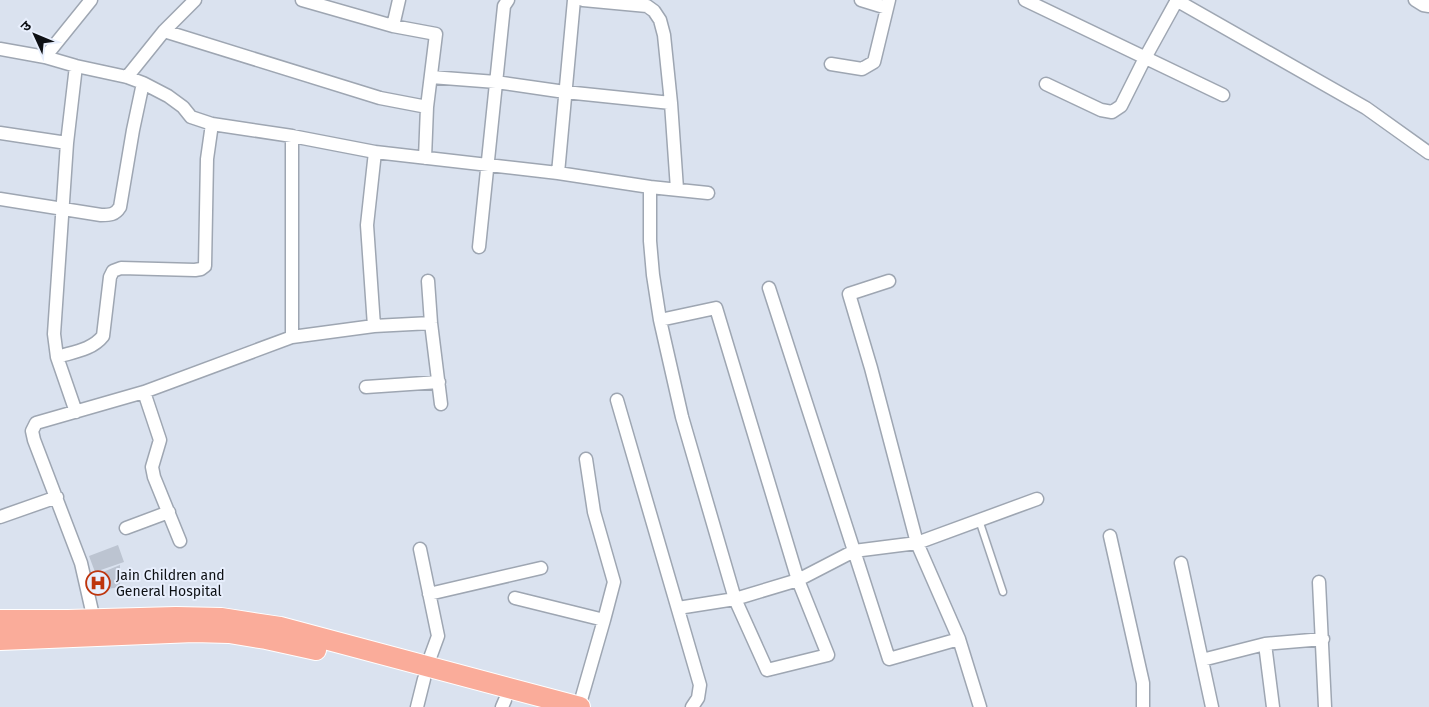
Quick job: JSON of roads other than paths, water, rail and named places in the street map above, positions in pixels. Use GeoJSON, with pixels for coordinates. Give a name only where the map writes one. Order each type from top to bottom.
{"type":"FeatureCollection","features":[{"type":"Feature","properties":{"kind":"highway"},"geometry":{"type":"LineString","coordinates":[[0,620],[94,620],[176,617],[251,621],[280,627],[426,672],[504,703],[532,707]]}},
{"type":"Feature","properties":{"kind":"highway"},"geometry":{"type":"LineString","coordinates":[[0,640],[194,632],[229,633],[426,672],[579,707]]}},
{"type":"Feature","properties":{"kind":"street"},"geometry":{"type":"LineString","coordinates":[[45,57],[91,0]]}},
{"type":"Feature","properties":{"kind":"street"},"geometry":{"type":"LineString","coordinates":[[128,77],[164,31],[195,0]]}},
{"type":"Feature","properties":{"kind":"street"},"geometry":{"type":"LineString","coordinates":[[302,0],[393,26],[436,34],[427,106],[425,158]]}},
{"type":"Feature","properties":{"kind":"street"},"geometry":{"type":"LineString","coordinates":[[393,26],[399,0]]}},
{"type":"Feature","properties":{"kind":"street"},"geometry":{"type":"LineString","coordinates":[[479,246],[504,6],[508,0]]}},
{"type":"Feature","properties":{"kind":"street"},"geometry":{"type":"LineString","coordinates":[[558,173],[574,0]]}},
{"type":"Feature","properties":{"kind":"street"},"geometry":{"type":"LineString","coordinates":[[583,0],[647,6],[654,11],[660,20],[664,36],[671,103],[677,189]]}},
{"type":"Feature","properties":{"kind":"street"},"geometry":{"type":"LineString","coordinates":[[831,64],[862,68],[868,67],[874,62],[888,4],[861,0]]}},
{"type":"Feature","properties":{"kind":"street"},"geometry":{"type":"LineString","coordinates":[[1025,0],[1223,95]]}},
{"type":"Feature","properties":{"kind":"street"},"geometry":{"type":"LineString","coordinates":[[1046,84],[1101,110],[1112,112],[1121,106],[1177,0],[1366,108],[1429,153]]}},
{"type":"Feature","properties":{"kind":"street"},"geometry":{"type":"LineString","coordinates":[[1415,0],[1423,6],[1429,6]]}},
{"type":"Feature","properties":{"kind":"street"},"geometry":{"type":"LineString","coordinates":[[164,31],[380,98],[427,106]]}},
{"type":"Feature","properties":{"kind":"street"},"geometry":{"type":"LineString","coordinates":[[0,48],[128,77],[176,101],[191,117],[212,124],[292,136],[375,152],[558,173],[708,194]]}},
{"type":"Feature","properties":{"kind":"street"},"geometry":{"type":"LineString","coordinates":[[76,66],[67,143],[54,334],[57,357],[76,412]]}},
{"type":"Feature","properties":{"kind":"street"},"geometry":{"type":"LineString","coordinates":[[431,77],[496,82],[565,92],[671,103]]}},
{"type":"Feature","properties":{"kind":"street"},"geometry":{"type":"LineString","coordinates":[[0,199],[106,215],[118,212],[143,83]]}},
{"type":"Feature","properties":{"kind":"street"},"geometry":{"type":"LineString","coordinates":[[57,357],[91,347],[98,343],[103,336],[110,277],[113,271],[121,268],[196,270],[202,269],[205,266],[207,159],[212,124]]}},
{"type":"Feature","properties":{"kind":"street"},"geometry":{"type":"LineString","coordinates":[[0,133],[67,143]]}},
{"type":"Feature","properties":{"kind":"street"},"geometry":{"type":"LineString","coordinates":[[292,136],[292,337]]}},
{"type":"Feature","properties":{"kind":"street"},"geometry":{"type":"LineString","coordinates":[[374,326],[367,225],[375,152]]}},
{"type":"Feature","properties":{"kind":"street"},"geometry":{"type":"LineString","coordinates":[[650,187],[650,242],[660,320],[682,417],[735,599],[767,670],[828,656],[798,580],[716,308],[660,320]]}},
{"type":"Feature","properties":{"kind":"street"},"geometry":{"type":"LineString","coordinates":[[428,281],[441,404]]}},
{"type":"Feature","properties":{"kind":"street"},"geometry":{"type":"LineString","coordinates":[[889,281],[849,294],[917,543],[959,639],[980,707]]}},
{"type":"Feature","properties":{"kind":"street"},"geometry":{"type":"LineString","coordinates":[[769,288],[889,659],[959,639]]}},
{"type":"Feature","properties":{"kind":"street"},"geometry":{"type":"LineString","coordinates":[[94,620],[81,563],[32,431],[36,423],[144,392],[292,337],[374,326],[431,323]]}},
{"type":"Feature","properties":{"kind":"street"},"geometry":{"type":"LineString","coordinates":[[366,387],[438,382]]}},
{"type":"Feature","properties":{"kind":"street"},"geometry":{"type":"LineString","coordinates":[[144,392],[160,440],[152,467],[180,541]]}},
{"type":"Feature","properties":{"kind":"street"},"geometry":{"type":"LineString","coordinates":[[617,400],[700,685],[698,698],[692,707]]}},
{"type":"Feature","properties":{"kind":"street"},"geometry":{"type":"LineString","coordinates":[[579,707],[614,582],[594,512],[586,459]]}},
{"type":"Feature","properties":{"kind":"street"},"geometry":{"type":"LineString","coordinates":[[0,517],[57,497]]}},
{"type":"Feature","properties":{"kind":"street"},"geometry":{"type":"LineString","coordinates":[[678,608],[735,599],[798,580],[854,551],[917,543],[1037,499]]}},
{"type":"Feature","properties":{"kind":"street"},"geometry":{"type":"LineString","coordinates":[[126,528],[169,512]]}},
{"type":"Feature","properties":{"kind":"street"},"geometry":{"type":"LineString","coordinates":[[1110,536],[1143,683],[1143,707]]}},
{"type":"Feature","properties":{"kind":"street"},"geometry":{"type":"LineString","coordinates":[[417,707],[438,636],[420,549]]}},
{"type":"Feature","properties":{"kind":"street"},"geometry":{"type":"LineString","coordinates":[[1181,563],[1212,707]]}},
{"type":"Feature","properties":{"kind":"street"},"geometry":{"type":"LineString","coordinates":[[429,594],[541,568]]}},
{"type":"Feature","properties":{"kind":"street"},"geometry":{"type":"LineString","coordinates":[[1319,582],[1325,707]]}},
{"type":"Feature","properties":{"kind":"street"},"geometry":{"type":"LineString","coordinates":[[515,598],[604,620]]}},
{"type":"Feature","properties":{"kind":"street"},"geometry":{"type":"LineString","coordinates":[[1202,660],[1265,644],[1323,639]]}},
{"type":"Feature","properties":{"kind":"street"},"geometry":{"type":"LineString","coordinates":[[1265,644],[1273,707]]}},
{"type":"Feature","properties":{"kind":"lane"},"geometry":{"type":"LineString","coordinates":[[979,520],[1003,592]]}},
{"type":"Feature","properties":{"kind":"place","name":"Jain Children and General Hospital"},"geometry":{"type":"Point","coordinates":[98,583]}}]}
